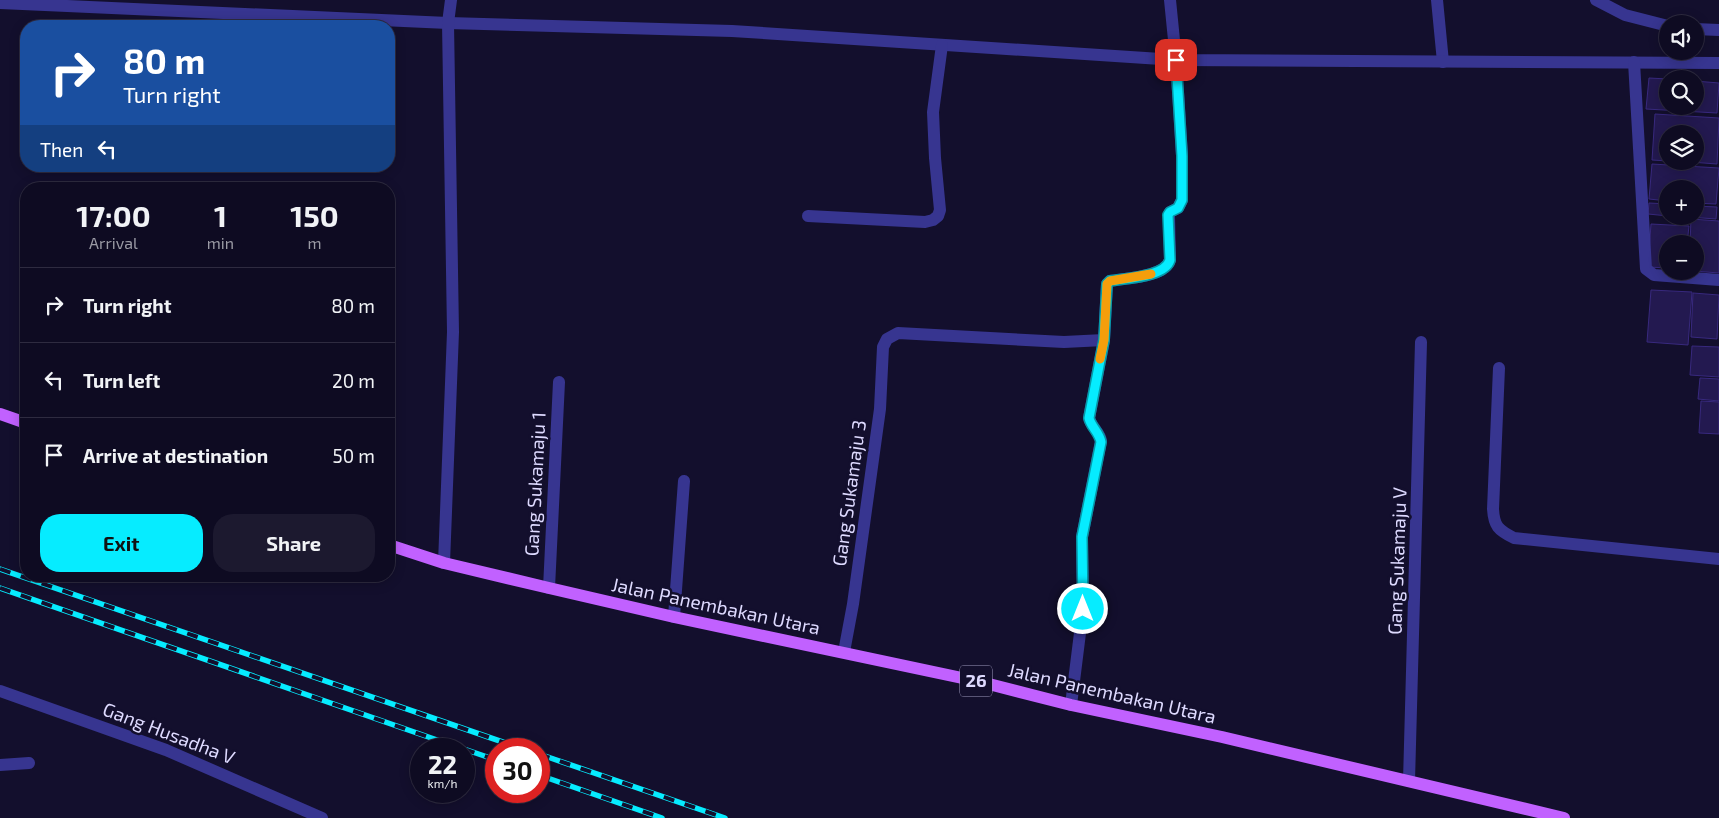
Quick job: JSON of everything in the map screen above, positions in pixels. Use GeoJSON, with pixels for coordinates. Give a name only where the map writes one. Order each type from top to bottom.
{"type":"FeatureCollection","features":[{"type":"Feature","properties":{"kind":"main road"},"geometry":{"type":"LineString","coordinates":[[0,414],[20,421]]}},
{"type":"Feature","properties":{"kind":"main road","name":"Jalan Panembakan Utara"},"geometry":{"type":"LineString","coordinates":[[395,547],[444,563],[548,588],[674,617],[981,682],[1071,705],[1222,737],[1564,818]]}},
{"type":"Feature","properties":{"kind":"street"},"geometry":{"type":"LineString","coordinates":[[444,563],[453,332],[448,23],[451,0]]}},
{"type":"Feature","properties":{"kind":"street"},"geometry":{"type":"LineString","coordinates":[[1071,705],[1083,609],[1082,537],[1101,442],[1100,436],[1090,423],[1089,418],[1104,340],[1107,284],[1108,282],[1159,272],[1169,265],[1168,215],[1178,208],[1182,200],[1182,156],[1170,0]]}},
{"type":"Feature","properties":{"kind":"street"},"geometry":{"type":"LineString","coordinates":[[1437,0],[1443,62]]}},
{"type":"Feature","properties":{"kind":"street"},"geometry":{"type":"LineString","coordinates":[[1596,0],[1625,15],[1659,24]]}},
{"type":"Feature","properties":{"kind":"street"},"geometry":{"type":"LineString","coordinates":[[0,3],[373,20]]}},
{"type":"Feature","properties":{"kind":"street"},"geometry":{"type":"LineString","coordinates":[[395,21],[732,31],[1176,60],[1719,63]]}},
{"type":"Feature","properties":{"kind":"street"},"geometry":{"type":"LineString","coordinates":[[1704,30],[1719,30]]}},
{"type":"Feature","properties":{"kind":"street"},"geometry":{"type":"LineString","coordinates":[[808,216],[925,222],[933,220],[938,216],[940,210],[933,112],[942,44]]}},
{"type":"Feature","properties":{"kind":"street"},"geometry":{"type":"LineString","coordinates":[[1634,62],[1646,268],[1654,274],[1719,280]]}},
{"type":"Feature","properties":{"kind":"street","name":"Gang Sukamaju 3"},"geometry":{"type":"LineString","coordinates":[[844,652],[853,604],[880,408],[883,347],[887,339],[898,333],[1064,342],[1104,340]]}},
{"type":"Feature","properties":{"kind":"street","name":"Gang Sukamaju V"},"geometry":{"type":"LineString","coordinates":[[1409,781],[1421,342]]}},
{"type":"Feature","properties":{"kind":"street"},"geometry":{"type":"LineString","coordinates":[[1500,368],[1493,509],[1494,522],[1504,533],[1514,538],[1719,559]]}},
{"type":"Feature","properties":{"kind":"street","name":"Gang Sukamaju 1"},"geometry":{"type":"LineString","coordinates":[[548,588],[559,382]]}},
{"type":"Feature","properties":{"kind":"street"},"geometry":{"type":"LineString","coordinates":[[674,617],[684,482]]}},
{"type":"Feature","properties":{"kind":"street","name":"Gang Husadha V"},"geometry":{"type":"LineString","coordinates":[[0,691],[166,750],[321,818]]}},
{"type":"Feature","properties":{"kind":"street"},"geometry":{"type":"LineString","coordinates":[[0,765],[29,764]]}},
{"type":"Feature","properties":{"kind":"building"},"geometry":{"type":"Polygon","coordinates":[[[1649,78],[1659,79],[1659,110],[1646,109],[1649,78]]]}},
{"type":"Feature","properties":{"kind":"building"},"geometry":{"type":"Polygon","coordinates":[[[1704,82],[1719,83],[1717,113],[1704,112],[1704,82]]]}},
{"type":"Feature","properties":{"kind":"building"},"geometry":{"type":"Polygon","coordinates":[[[1655,114],[1719,118],[1717,164],[1704,163],[1704,125],[1659,125],[1659,160],[1652,160],[1655,114]]]}},
{"type":"Feature","properties":{"kind":"building"},"geometry":{"type":"Polygon","coordinates":[[[1652,164],[1659,164],[1659,170],[1719,168],[1716,204],[1704,203],[1704,180],[1659,180],[1659,200],[1649,199],[1652,164]]]}},
{"type":"Feature","properties":{"kind":"building"},"geometry":{"type":"Polygon","coordinates":[[[1649,203],[1659,204],[1659,215],[1648,214],[1649,203]]]}},
{"type":"Feature","properties":{"kind":"building"},"geometry":{"type":"Polygon","coordinates":[[[1704,206],[1717,207],[1716,219],[1704,218],[1704,206]]]}},
{"type":"Feature","properties":{"kind":"building"},"geometry":{"type":"Polygon","coordinates":[[[1704,220],[1719,221],[1719,273],[1704,272],[1704,235],[1690,235],[1691,225],[1704,225],[1704,220]]]}},
{"type":"Feature","properties":{"kind":"building"},"geometry":{"type":"Polygon","coordinates":[[[1651,224],[1689,226],[1688,235],[1659,235],[1659,268],[1648,267],[1651,224]]]}},
{"type":"Feature","properties":{"kind":"building"},"geometry":{"type":"Polygon","coordinates":[[[1651,290],[1692,292],[1688,345],[1647,342],[1651,290]]]}},
{"type":"Feature","properties":{"kind":"building"},"geometry":{"type":"Polygon","coordinates":[[[1693,293],[1719,295],[1717,339],[1691,337],[1693,293]]]}},
{"type":"Feature","properties":{"kind":"building"},"geometry":{"type":"Polygon","coordinates":[[[1692,346],[1719,347],[1719,377],[1690,375],[1692,346]]]}},
{"type":"Feature","properties":{"kind":"building"},"geometry":{"type":"Polygon","coordinates":[[[1700,378],[1719,379],[1719,401],[1698,399],[1700,378]]]}},
{"type":"Feature","properties":{"kind":"building"},"geometry":{"type":"Polygon","coordinates":[[[1701,401],[1719,402],[1719,434],[1699,433],[1701,401]]]}},
{"type":"Feature","properties":{"kind":"railway"},"geometry":{"type":"LineString","coordinates":[[0,569],[20,576]]}},
{"type":"Feature","properties":{"kind":"railway"},"geometry":{"type":"LineString","coordinates":[[38,582],[491,738]]}},
{"type":"Feature","properties":{"kind":"railway"},"geometry":{"type":"LineString","coordinates":[[0,588],[431,738]]}},
{"type":"Feature","properties":{"kind":"railway"},"geometry":{"type":"LineString","coordinates":[[475,753],[485,756]]}},
{"type":"Feature","properties":{"kind":"railway"},"geometry":{"type":"LineString","coordinates":[[550,758],[725,818]]}},
{"type":"Feature","properties":{"kind":"railway"},"geometry":{"type":"LineString","coordinates":[[550,779],[662,818]]}},
{"type":"Feature","properties":{"kind":"slow traffic"},"geometry":{"type":"LineString","coordinates":[[1100,359],[1104,340],[1108,282],[1151,274]]}},
{"type":"Feature","properties":{"kind":"route"},"geometry":{"type":"LineString","coordinates":[[1083,609],[1082,537],[1101,442],[1100,436],[1090,423],[1089,418],[1104,340],[1107,284],[1110,281],[1159,272],[1169,265],[1168,215],[1181,205],[1182,200],[1182,156],[1176,60]]}}]}
